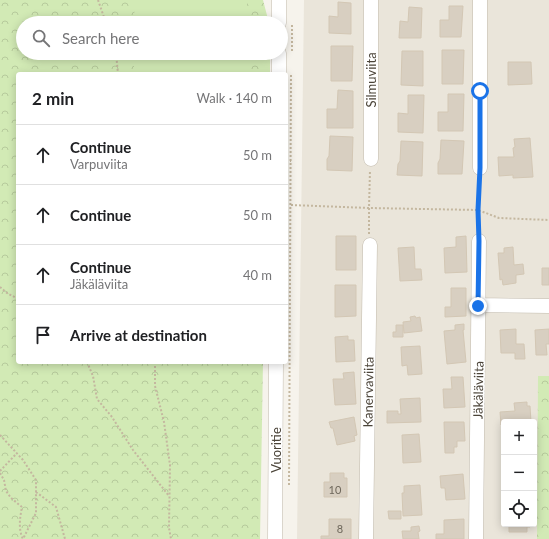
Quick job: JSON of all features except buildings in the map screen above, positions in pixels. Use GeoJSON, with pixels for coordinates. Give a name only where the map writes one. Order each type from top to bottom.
{"type":"FeatureCollection","features":[{"type":"Feature","properties":{"kind":"street"},"geometry":{"type":"LineString","coordinates":[[279,0],[283,16]]}},
{"type":"Feature","properties":{"kind":"street","name":"Silmuviita"},"geometry":{"type":"LineString","coordinates":[[371,0],[371,159]]}},
{"type":"Feature","properties":{"kind":"street"},"geometry":{"type":"LineString","coordinates":[[480,0],[480,168]]}},
{"type":"Feature","properties":{"kind":"street"},"geometry":{"type":"LineString","coordinates":[[285,60],[285,71]]}},
{"type":"Feature","properties":{"kind":"street","name":"Jäkäläviita"},"geometry":{"type":"LineString","coordinates":[[476,539],[479,241]]}},
{"type":"Feature","properties":{"kind":"street","name":"Kanervaviita"},"geometry":{"type":"LineString","coordinates":[[366,539],[370,245]]}},
{"type":"Feature","properties":{"kind":"street"},"geometry":{"type":"LineString","coordinates":[[478,306],[549,306]]}},
{"type":"Feature","properties":{"kind":"street","name":"Vuoritie"},"geometry":{"type":"LineString","coordinates":[[275,539],[276,364]]}},
{"type":"Feature","properties":{"kind":"path"},"geometry":{"type":"LineString","coordinates":[[98,0],[104,16]]}},
{"type":"Feature","properties":{"kind":"path"},"geometry":{"type":"LineString","coordinates":[[117,60],[118,72]]}},
{"type":"Feature","properties":{"kind":"path"},"geometry":{"type":"LineString","coordinates":[[288,116],[291,161],[288,491]]}},
{"type":"Feature","properties":{"kind":"path"},"geometry":{"type":"LineString","coordinates":[[370,245],[369,208],[371,159]]}},
{"type":"Feature","properties":{"kind":"path"},"geometry":{"type":"LineString","coordinates":[[479,241],[478,210],[480,168]]}},
{"type":"Feature","properties":{"kind":"path"},"geometry":{"type":"LineString","coordinates":[[291,205],[478,210],[499,218],[549,220]]}},
{"type":"Feature","properties":{"kind":"path"},"geometry":{"type":"LineString","coordinates":[[0,287],[16,298]]}},
{"type":"Feature","properties":{"kind":"path"},"geometry":{"type":"LineString","coordinates":[[89,364],[93,376],[97,399],[112,417],[133,450],[170,497]]}},
{"type":"Feature","properties":{"kind":"path"},"geometry":{"type":"LineString","coordinates":[[154,364],[155,386],[164,422],[170,465],[169,528],[171,539]]}},
{"type":"Feature","properties":{"kind":"path"},"geometry":{"type":"LineString","coordinates":[[0,435],[24,460],[36,480],[36,513],[23,539]]}},
{"type":"Feature","properties":{"kind":"path"},"geometry":{"type":"LineString","coordinates":[[17,453],[0,472],[4,480],[6,491],[11,498],[22,507],[20,514],[20,532],[23,539]]}},
{"type":"Feature","properties":{"kind":"path"},"geometry":{"type":"LineString","coordinates":[[36,492],[56,507],[65,539]]}},
{"type":"Feature","properties":{"kind":"shaded area"},"geometry":{"type":"Polygon","coordinates":[[[304,0],[549,0],[549,539],[297,539],[304,0]]]}},
{"type":"Feature","properties":{"kind":"green space"},"geometry":{"type":"Polygon","coordinates":[[[0,0],[135,0],[134,16],[16,16],[16,60],[134,60],[134,72],[16,72],[16,364],[263,364],[260,539],[0,539],[0,0]]]}},
{"type":"Feature","properties":{"kind":"green space"},"geometry":{"type":"Polygon","coordinates":[[[134,0],[247,0],[247,16],[134,16],[134,0]]]}},
{"type":"Feature","properties":{"kind":"green space"},"geometry":{"type":"Polygon","coordinates":[[[247,0],[263,0],[267,16],[247,16],[247,0]]]}},
{"type":"Feature","properties":{"kind":"green space"},"geometry":{"type":"Polygon","coordinates":[[[134,60],[247,60],[247,72],[134,72],[134,60]]]}},
{"type":"Feature","properties":{"kind":"green space"},"geometry":{"type":"Polygon","coordinates":[[[247,60],[270,60],[270,72],[247,72],[247,60]]]}},
{"type":"Feature","properties":{"kind":"green space"},"geometry":{"type":"Polygon","coordinates":[[[538,376],[549,376],[549,539],[537,539],[538,376]]]}},
{"type":"Feature","properties":{"kind":"route"},"geometry":{"type":"LineString","coordinates":[[478,306],[480,91]]}}]}
